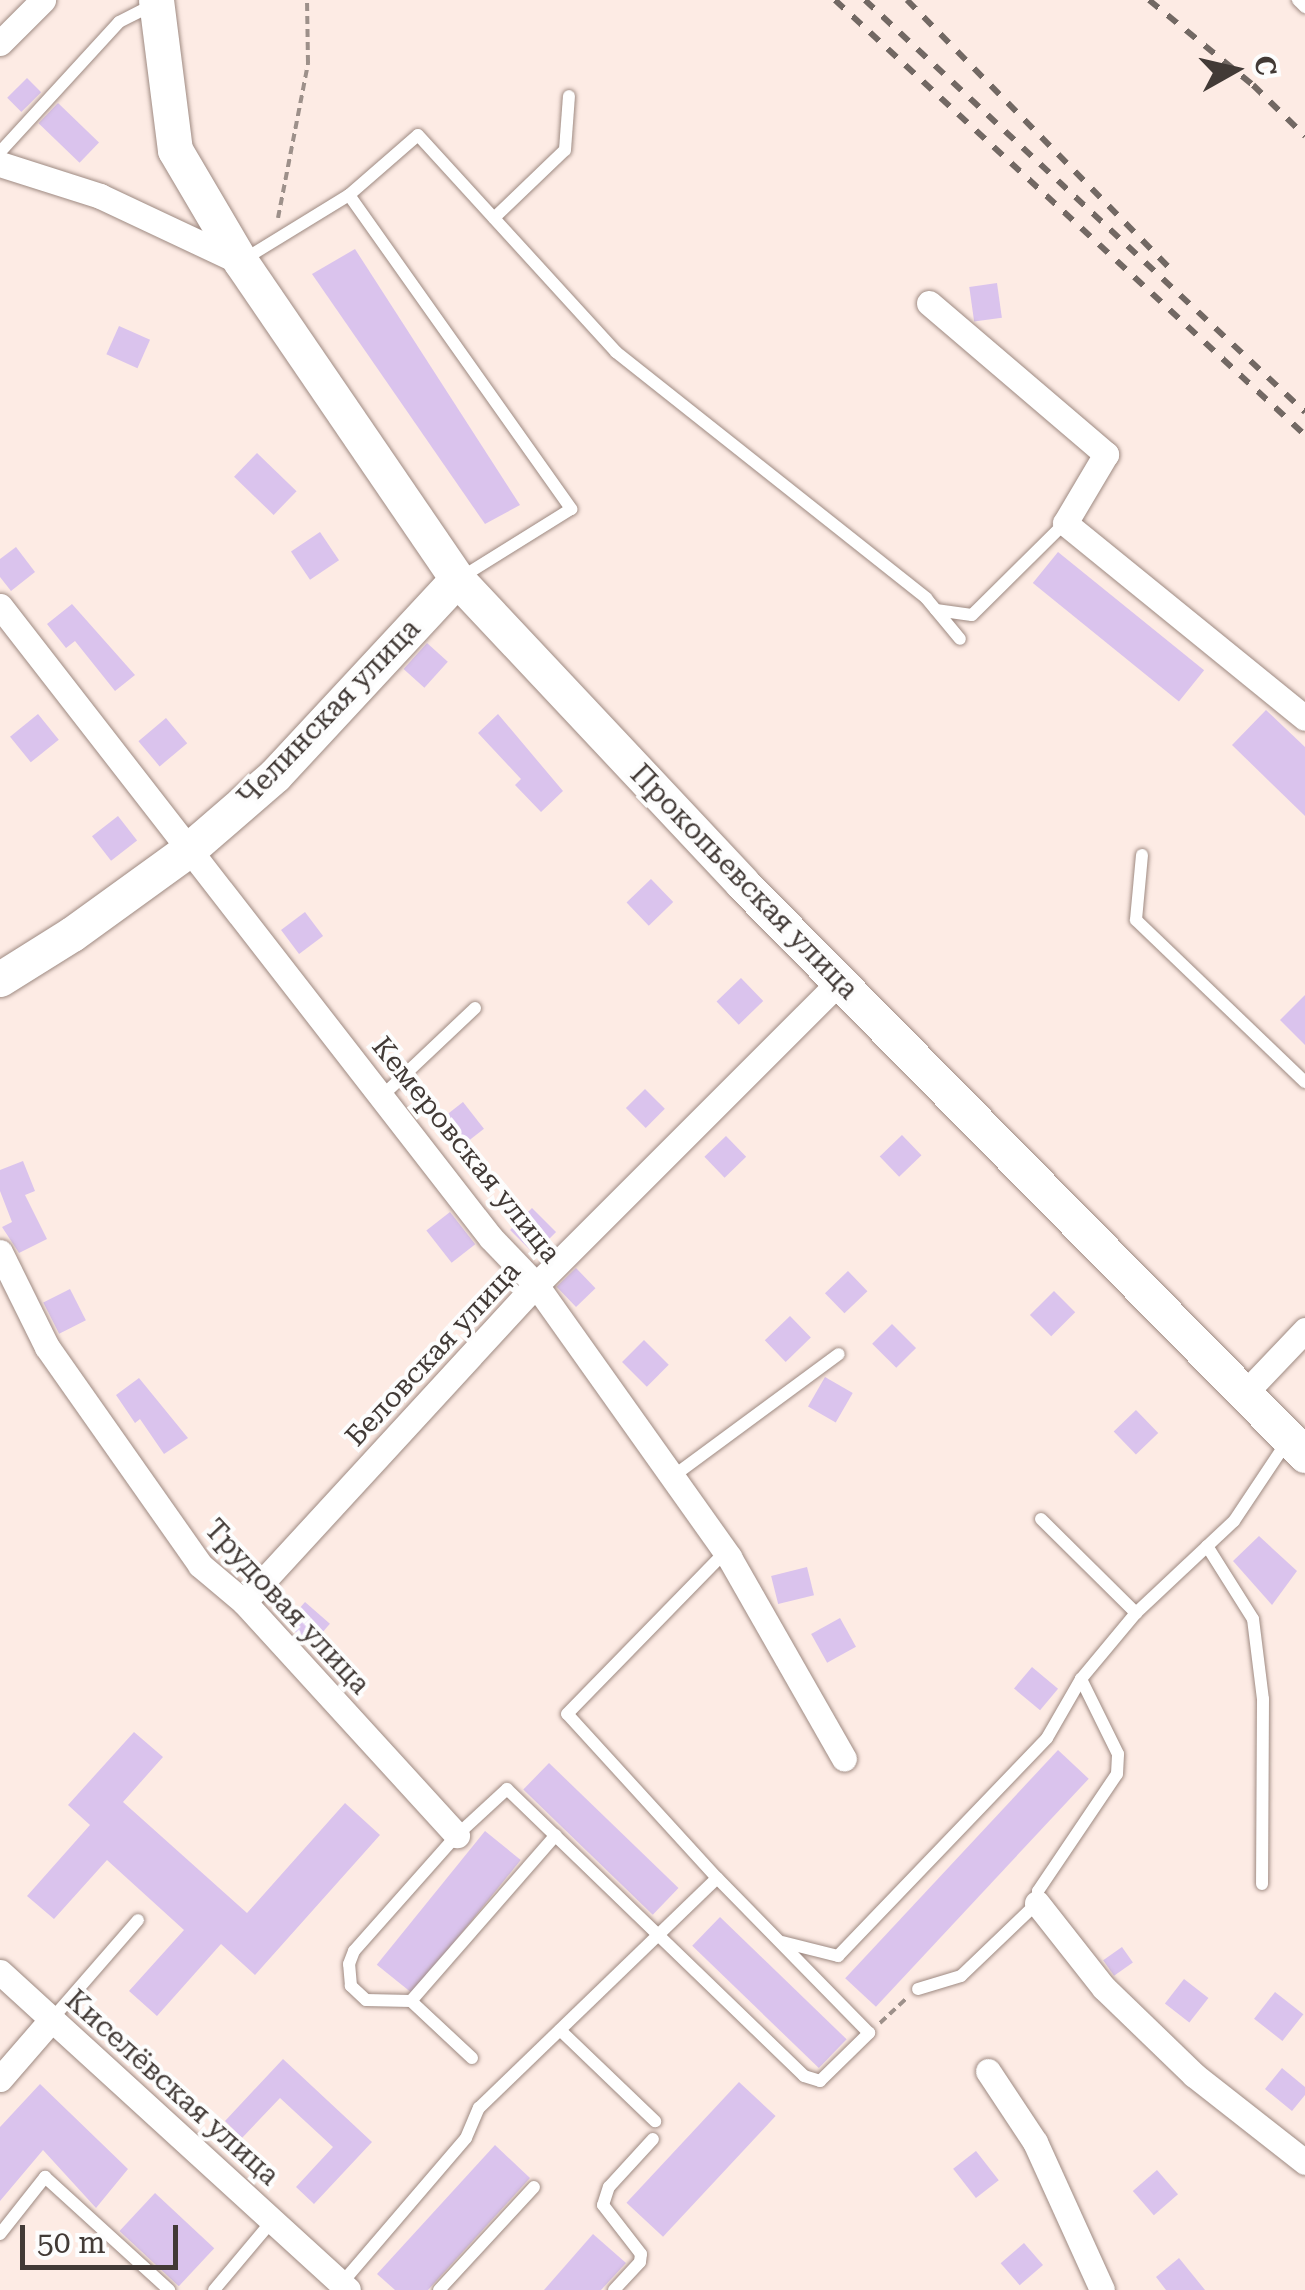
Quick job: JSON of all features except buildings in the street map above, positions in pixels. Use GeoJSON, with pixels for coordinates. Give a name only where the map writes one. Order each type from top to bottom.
{"type":"FeatureCollection","features":[{"type":"Feature","properties":{"kind":"main road","name":"Прокопьевская улица"},"geometry":{"type":"LineString","coordinates":[[156,1],[175,150],[241,262],[458,579],[839,982],[1297,1446]]}},
{"type":"Feature","properties":{"kind":"main road","name":"Челинская улица"},"geometry":{"type":"LineString","coordinates":[[0,979],[72,934],[192,848],[275,775],[458,579]]}},
{"type":"Feature","properties":{"kind":"street"},"geometry":{"type":"LineString","coordinates":[[0,42],[43,0]]}},
{"type":"Feature","properties":{"kind":"street"},"geometry":{"type":"LineString","coordinates":[[0,164],[100,196],[241,262]]}},
{"type":"Feature","properties":{"kind":"street"},"geometry":{"type":"LineString","coordinates":[[929,303],[1106,454],[1065,523],[1305,718]]}},
{"type":"Feature","properties":{"kind":"street","name":"Кемеровская улица"},"geometry":{"type":"LineString","coordinates":[[0,606],[192,848],[491,1238],[536,1286],[726,1552],[844,1759]]}},
{"type":"Feature","properties":{"kind":"street","name":"Беловская улица"},"geometry":{"type":"LineString","coordinates":[[244,1602],[536,1286],[839,982]]}},
{"type":"Feature","properties":{"kind":"street","name":"Трудовая улица"},"geometry":{"type":"LineString","coordinates":[[0,1252],[47,1348],[200,1565],[244,1602],[457,1834]]}},
{"type":"Feature","properties":{"kind":"street"},"geometry":{"type":"LineString","coordinates":[[1245,1393],[1305,1330]]}},
{"type":"Feature","properties":{"kind":"street"},"geometry":{"type":"LineString","coordinates":[[1036,1904],[1104,1988],[1142,2026],[1194,2075],[1305,2162]]}},
{"type":"Feature","properties":{"kind":"street","name":"Киселёвская улица"},"geometry":{"type":"LineString","coordinates":[[0,1972],[344,2287]]}},
{"type":"Feature","properties":{"kind":"street"},"geometry":{"type":"LineString","coordinates":[[0,2079],[52,2019]]}},
{"type":"Feature","properties":{"kind":"street"},"geometry":{"type":"LineString","coordinates":[[988,2071],[1034,2142],[1102,2290]]}},
{"type":"Feature","properties":{"kind":"lane"},"geometry":{"type":"LineString","coordinates":[[1298,0],[1305,7]]}},
{"type":"Feature","properties":{"kind":"lane"},"geometry":{"type":"LineString","coordinates":[[0,152],[119,22],[156,1]]}},
{"type":"Feature","properties":{"kind":"lane"},"geometry":{"type":"LineString","coordinates":[[494,218],[564,150],[569,96]]}},
{"type":"Feature","properties":{"kind":"lane"},"geometry":{"type":"LineString","coordinates":[[241,262],[349,195],[418,135],[616,352],[835,524],[936,610],[960,639]]}},
{"type":"Feature","properties":{"kind":"lane"},"geometry":{"type":"LineString","coordinates":[[349,195],[571,509],[458,579]]}},
{"type":"Feature","properties":{"kind":"lane"},"geometry":{"type":"LineString","coordinates":[[936,610],[972,615],[1065,523]]}},
{"type":"Feature","properties":{"kind":"lane"},"geometry":{"type":"LineString","coordinates":[[1142,855],[1136,920],[1305,1082]]}},
{"type":"Feature","properties":{"kind":"lane"},"geometry":{"type":"LineString","coordinates":[[382,1096],[475,1008]]}},
{"type":"Feature","properties":{"kind":"lane"},"geometry":{"type":"LineString","coordinates":[[672,1477],[839,1354]]}},
{"type":"Feature","properties":{"kind":"lane"},"geometry":{"type":"LineString","coordinates":[[778,1941],[838,1956],[1046,1738],[1080,1680],[1136,1612],[1234,1520],[1297,1446]]}},
{"type":"Feature","properties":{"kind":"lane"},"geometry":{"type":"LineString","coordinates":[[1041,1519],[1136,1612]]}},
{"type":"Feature","properties":{"kind":"lane"},"geometry":{"type":"LineString","coordinates":[[1206,1546],[1254,1620],[1263,1700],[1262,1884]]}},
{"type":"Feature","properties":{"kind":"lane"},"geometry":{"type":"LineString","coordinates":[[472,2058],[411,2002],[366,2000],[352,1986],[349,1964],[354,1952],[457,1834],[507,1789],[812,2080],[820,2081],[869,2032],[717,1878],[567,1714],[726,1552]]}},
{"type":"Feature","properties":{"kind":"lane"},"geometry":{"type":"LineString","coordinates":[[918,1989],[961,1976],[1036,1904],[1038,1891],[1116,1774],[1118,1754],[1080,1680]]}},
{"type":"Feature","properties":{"kind":"lane"},"geometry":{"type":"LineString","coordinates":[[411,2002],[556,1835]]}},
{"type":"Feature","properties":{"kind":"lane"},"geometry":{"type":"LineString","coordinates":[[344,2287],[466,2138],[479,2108],[717,1878]]}},
{"type":"Feature","properties":{"kind":"lane"},"geometry":{"type":"LineString","coordinates":[[52,2019],[138,1920]]}},
{"type":"Feature","properties":{"kind":"lane"},"geometry":{"type":"LineString","coordinates":[[560,2030],[655,2121]]}},
{"type":"Feature","properties":{"kind":"lane"},"geometry":{"type":"LineString","coordinates":[[614,2290],[640,2262],[641,2254],[603,2205],[609,2187],[652,2139]]}},
{"type":"Feature","properties":{"kind":"lane"},"geometry":{"type":"LineString","coordinates":[[0,2234],[45,2177],[169,2290]]}},
{"type":"Feature","properties":{"kind":"lane"},"geometry":{"type":"LineString","coordinates":[[439,2290],[534,2187]]}},
{"type":"Feature","properties":{"kind":"lane"},"geometry":{"type":"LineString","coordinates":[[214,2290],[272,2221]]}},
{"type":"Feature","properties":{"kind":"path"},"geometry":{"type":"LineString","coordinates":[[274,241],[308,64],[307,0]]}},
{"type":"Feature","properties":{"kind":"path"},"geometry":{"type":"LineString","coordinates":[[869,2032],[918,1989]]}},
{"type":"Feature","properties":{"kind":"railway"},"geometry":{"type":"LineString","coordinates":[[835,0],[1305,435]]}},
{"type":"Feature","properties":{"kind":"railway"},"geometry":{"type":"LineString","coordinates":[[865,0],[1305,412]]}},
{"type":"Feature","properties":{"kind":"railway"},"geometry":{"type":"LineString","coordinates":[[907,0],[1169,268]]}},
{"type":"Feature","properties":{"kind":"railway"},"geometry":{"type":"LineString","coordinates":[[1149,0],[1253,85],[1305,136]]}}]}
